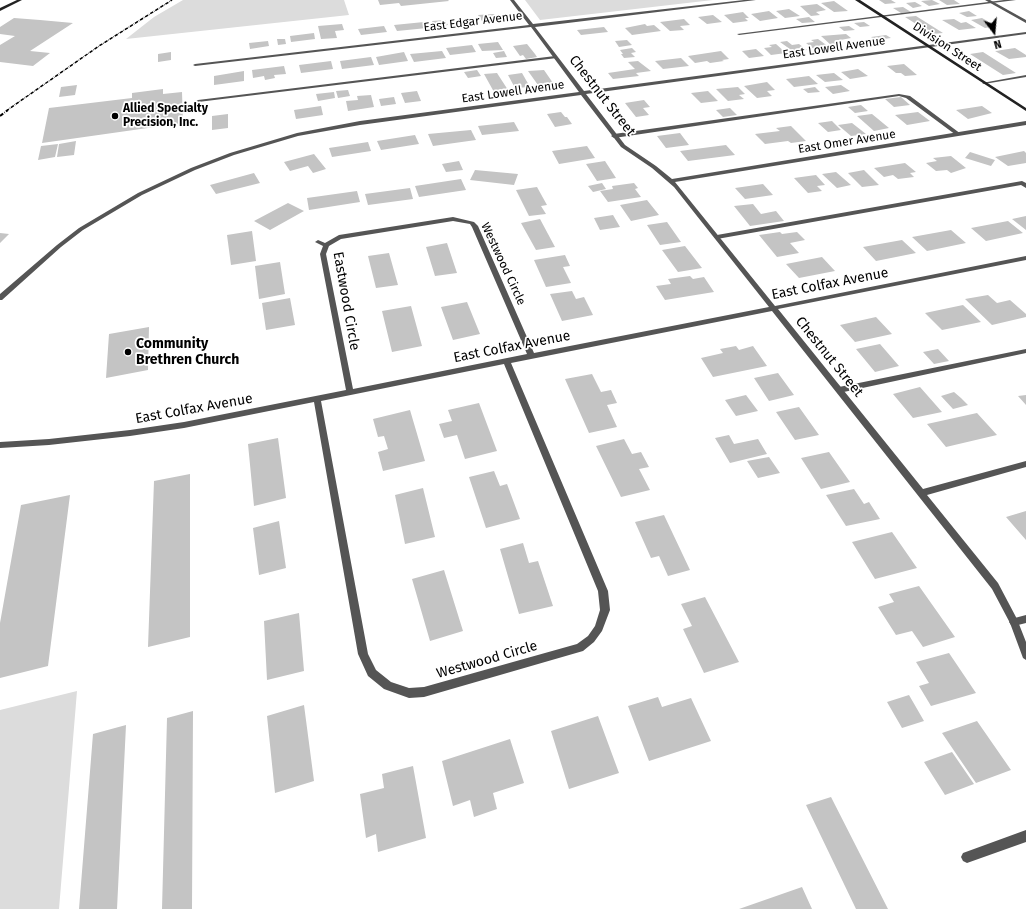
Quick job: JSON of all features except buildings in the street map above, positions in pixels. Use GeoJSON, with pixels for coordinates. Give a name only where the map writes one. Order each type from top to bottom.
{"type":"FeatureCollection","features":[{"type":"Feature","properties":{"kind":"street"},"geometry":{"type":"LineString","coordinates":[[0,10],[20,0]]}},
{"type":"Feature","properties":{"kind":"street","name":"Chestnut Street"},"geometry":{"type":"LineString","coordinates":[[512,0],[614,136],[631,152],[671,180],[995,586],[1014,622],[1026,655]]}},
{"type":"Feature","properties":{"kind":"street","name":"East Edgar Avenue"},"geometry":{"type":"LineString","coordinates":[[195,65],[754,0]]}},
{"type":"Feature","properties":{"kind":"street","name":"Division Street"},"geometry":{"type":"LineString","coordinates":[[857,0],[1026,110]]}},
{"type":"Feature","properties":{"kind":"street"},"geometry":{"type":"LineString","coordinates":[[987,0],[1026,22]]}},
{"type":"Feature","properties":{"kind":"street"},"geometry":{"type":"LineString","coordinates":[[739,34],[1014,0]]}},
{"type":"Feature","properties":{"kind":"street","name":"East Lowell Avenue"},"geometry":{"type":"LineString","coordinates":[[0,298],[33,267],[81,229],[116,207],[169,179],[232,154],[291,137],[336,127],[1026,33]]}},
{"type":"Feature","properties":{"kind":"street"},"geometry":{"type":"LineString","coordinates":[[198,102],[555,57]]}},
{"type":"Feature","properties":{"kind":"street"},"geometry":{"type":"LineString","coordinates":[[984,83],[1026,76]]}},
{"type":"Feature","properties":{"kind":"street"},"geometry":{"type":"LineString","coordinates":[[614,136],[899,94],[908,97],[958,134]]}},
{"type":"Feature","properties":{"kind":"street","name":"East Omer Avenue"},"geometry":{"type":"LineString","coordinates":[[671,180],[1026,124]]}},
{"type":"Feature","properties":{"kind":"street"},"geometry":{"type":"LineString","coordinates":[[717,237],[1022,183],[1026,186]]}},
{"type":"Feature","properties":{"kind":"street"},"geometry":{"type":"LineString","coordinates":[[468,221],[473,216]]}},
{"type":"Feature","properties":{"kind":"street","name":"Westwood Circle"},"geometry":{"type":"LineString","coordinates":[[402,227],[453,219],[468,221],[475,226],[532,357]]}},
{"type":"Feature","properties":{"kind":"street","name":"Eastwood Circle"},"geometry":{"type":"LineString","coordinates":[[350,393],[323,250],[326,244],[339,237],[402,227]]}},
{"type":"Feature","properties":{"kind":"street"},"geometry":{"type":"LineString","coordinates":[[318,242],[326,244]]}},
{"type":"Feature","properties":{"kind":"street","name":"East Colfax Avenue"},"geometry":{"type":"LineString","coordinates":[[0,444],[49,442],[130,433],[350,393],[1026,258]]}},
{"type":"Feature","properties":{"kind":"street"},"geometry":{"type":"LineString","coordinates":[[839,390],[1026,351]]}},
{"type":"Feature","properties":{"kind":"street","name":"Westwood Circle"},"geometry":{"type":"LineString","coordinates":[[317,399],[363,654],[372,672],[388,686],[409,693],[424,692],[580,648],[591,639],[599,628],[605,610],[603,591],[507,362]]}},
{"type":"Feature","properties":{"kind":"street"},"geometry":{"type":"LineString","coordinates":[[921,493],[1026,464]]}},
{"type":"Feature","properties":{"kind":"street"},"geometry":{"type":"LineString","coordinates":[[1014,622],[1026,619]]}},
{"type":"Feature","properties":{"kind":"street"},"geometry":{"type":"LineString","coordinates":[[967,857],[1026,836]]}},
{"type":"Feature","properties":{"kind":"shaded area"},"geometry":{"type":"Polygon","coordinates":[[[183,0],[344,0],[349,15],[126,39],[154,17],[183,0]]]}},
{"type":"Feature","properties":{"kind":"shaded area"},"geometry":{"type":"Polygon","coordinates":[[[525,0],[713,0],[540,20],[525,0]]]}},
{"type":"Feature","properties":{"kind":"shaded area"},"geometry":{"type":"Polygon","coordinates":[[[77,691],[59,909],[0,909],[0,710],[77,691]]]}},
{"type":"Feature","properties":{"kind":"railway"},"geometry":{"type":"LineString","coordinates":[[6,111],[99,46],[172,0]]}},
{"type":"Feature","properties":{"kind":"railway"},"geometry":{"type":"LineString","coordinates":[[0,116],[8,110]]}},
{"type":"Feature","properties":{"kind":"place","name":"Allied Specialty Precision, Inc."},"geometry":{"type":"Point","coordinates":[115,116]}},
{"type":"Feature","properties":{"kind":"place","name":"Community Brethren Church"},"geometry":{"type":"Point","coordinates":[128,352]}}]}
